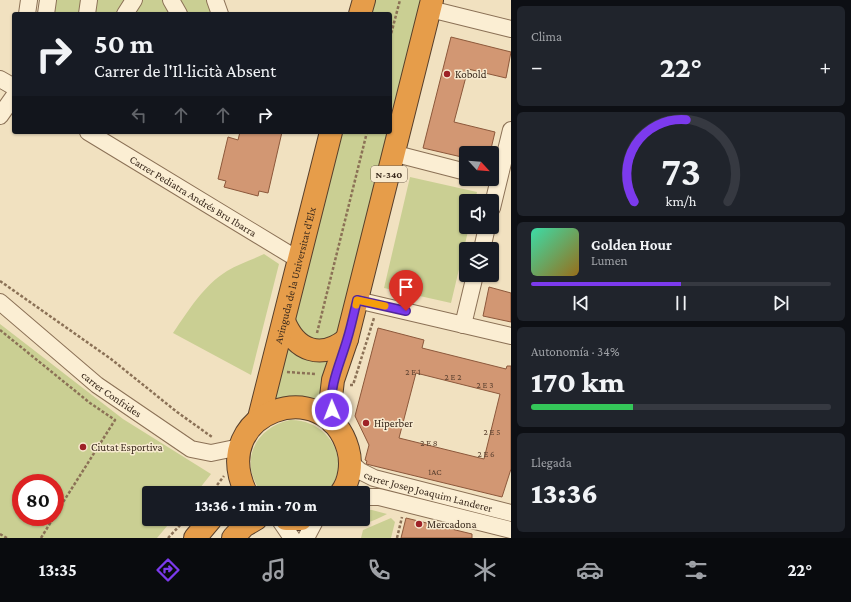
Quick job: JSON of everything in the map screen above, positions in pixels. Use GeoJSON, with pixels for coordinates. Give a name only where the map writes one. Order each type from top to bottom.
{"type":"FeatureCollection","features":[{"type":"Feature","properties":{"kind":"highway"},"geometry":{"type":"LineString","coordinates":[[361,12],[364,0]]}},
{"type":"Feature","properties":{"kind":"highway","name":"N-340"},"geometry":{"type":"LineString","coordinates":[[334,423],[331,397],[332,385],[348,339],[431,4]]}},
{"type":"Feature","properties":{"kind":"highway","name":"Avinguda de la Universitat d'Elx"},"geometry":{"type":"LineString","coordinates":[[260,418],[330,134]]}},
{"type":"Feature","properties":{"kind":"highway"},"geometry":{"type":"LineString","coordinates":[[284,321],[289,334],[300,345],[313,350],[326,351],[337,347],[348,339]]}},
{"type":"Feature","properties":{"kind":"highway","name":"N-340"},"geometry":{"type":"LineString","coordinates":[[235,484],[237,458],[240,447],[251,427],[260,418],[271,412],[284,408],[297,407],[311,409],[323,415],[334,423],[346,441],[350,462],[348,476],[344,486]]}},
{"type":"Feature","properties":{"kind":"highway"},"geometry":{"type":"LineString","coordinates":[[194,538],[205,526]]}},
{"type":"Feature","properties":{"kind":"highway"},"geometry":{"type":"LineString","coordinates":[[233,538],[244,526]]}},
{"type":"Feature","properties":{"kind":"street"},"geometry":{"type":"LineString","coordinates":[[27,12],[29,0]]}},
{"type":"Feature","properties":{"kind":"street"},"geometry":{"type":"LineString","coordinates":[[46,12],[48,0]]}},
{"type":"Feature","properties":{"kind":"street"},"geometry":{"type":"LineString","coordinates":[[87,12],[89,0]]}},
{"type":"Feature","properties":{"kind":"street"},"geometry":{"type":"LineString","coordinates":[[215,0],[219,12]]}},
{"type":"Feature","properties":{"kind":"street"},"geometry":{"type":"LineString","coordinates":[[431,4],[511,29]]}},
{"type":"Feature","properties":{"kind":"street"},"geometry":{"type":"LineString","coordinates":[[0,79],[12,86]]}},
{"type":"Feature","properties":{"kind":"street"},"geometry":{"type":"LineString","coordinates":[[0,116],[12,99]]}},
{"type":"Feature","properties":{"kind":"street"},"geometry":{"type":"LineString","coordinates":[[497,194],[501,181],[511,130]]}},
{"type":"Feature","properties":{"kind":"street","name":"Carrer Pediatra Andrés Bru Ibarra"},"geometry":{"type":"LineString","coordinates":[[91,134],[299,260]]}},
{"type":"Feature","properties":{"kind":"street"},"geometry":{"type":"LineString","coordinates":[[404,156],[459,170]]}},
{"type":"Feature","properties":{"kind":"street"},"geometry":{"type":"LineString","coordinates":[[463,325],[473,282]]}},
{"type":"Feature","properties":{"kind":"street"},"geometry":{"type":"LineString","coordinates":[[357,300],[511,336]]}},
{"type":"Feature","properties":{"kind":"street","name":"carrer Confrides"},"geometry":{"type":"LineString","coordinates":[[0,302],[96,385],[191,449],[211,453],[240,447]]}},
{"type":"Feature","properties":{"kind":"street","name":"carrer Josep Joaquim Landerer"},"geometry":{"type":"LineString","coordinates":[[350,462],[360,471],[374,478],[511,513]]}},
{"type":"Feature","properties":{"kind":"street","name":"carrer Josep Joaquim Landerer"},"geometry":{"type":"LineString","coordinates":[[370,497],[379,497],[511,530]]}},
{"type":"Feature","properties":{"kind":"street"},"geometry":{"type":"LineString","coordinates":[[284,526],[292,538]]}},
{"type":"Feature","properties":{"kind":"street"},"geometry":{"type":"LineString","coordinates":[[306,538],[312,526]]}},
{"type":"Feature","properties":{"kind":"path"},"geometry":{"type":"LineString","coordinates":[[392,30],[400,0]]}},
{"type":"Feature","properties":{"kind":"path"},"geometry":{"type":"LineString","coordinates":[[316,336],[366,134]]}},
{"type":"Feature","properties":{"kind":"path"},"geometry":{"type":"LineString","coordinates":[[0,282],[110,359],[177,412],[213,438]]}},
{"type":"Feature","properties":{"kind":"path"},"geometry":{"type":"LineString","coordinates":[[0,330],[90,403],[115,420],[64,500]]}},
{"type":"Feature","properties":{"kind":"path"},"geometry":{"type":"LineString","coordinates":[[287,372],[321,375]]}},
{"type":"Feature","properties":{"kind":"path"},"geometry":{"type":"LineString","coordinates":[[216,486],[223,477],[235,484]]}},
{"type":"Feature","properties":{"kind":"path"},"geometry":{"type":"LineString","coordinates":[[397,538],[404,512]]}},
{"type":"Feature","properties":{"kind":"path"},"geometry":{"type":"LineString","coordinates":[[41,538],[48,526]]}},
{"type":"Feature","properties":{"kind":"path"},"geometry":{"type":"LineString","coordinates":[[168,538],[179,526]]}},
{"type":"Feature","properties":{"kind":"path"},"geometry":{"type":"LineString","coordinates":[[0,534],[7,538]]}},
{"type":"Feature","properties":{"kind":"green space"},"geometry":{"type":"Polygon","coordinates":[[[42,0],[220,0],[225,12],[41,12],[42,0]]]}},
{"type":"Feature","properties":{"kind":"green space"},"geometry":{"type":"Polygon","coordinates":[[[368,0],[424,0],[392,130],[392,12],[365,12],[368,0]]]}},
{"type":"Feature","properties":{"kind":"green space"},"geometry":{"type":"Polygon","coordinates":[[[336,134],[391,134],[342,334],[325,343],[303,343],[290,322],[336,134]]]}},
{"type":"Feature","properties":{"kind":"green space"},"geometry":{"type":"Polygon","coordinates":[[[410,177],[477,192],[477,194],[459,194],[459,234],[467,234],[465,242],[459,242],[459,269],[451,303],[384,288],[410,177]]]}},
{"type":"Feature","properties":{"kind":"green space"},"geometry":{"type":"Polygon","coordinates":[[[264,254],[279,264],[251,375],[173,333],[197,299],[218,277],[236,266],[264,254]]]}},
{"type":"Feature","properties":{"kind":"green space","name":"Ciutat Esportiva"},"geometry":{"type":"Polygon","coordinates":[[[0,324],[123,419],[211,474],[202,486],[142,486],[142,526],[167,526],[157,538],[0,538],[0,324]]]}},
{"type":"Feature","properties":{"kind":"green space"},"geometry":{"type":"Polygon","coordinates":[[[284,345],[329,355],[323,404],[294,398],[271,402],[284,345]]]}},
{"type":"Feature","properties":{"kind":"green space"},"geometry":{"type":"Polygon","coordinates":[[[290,420],[304,422],[316,427],[326,435],[334,445],[338,456],[338,469],[331,486],[258,486],[251,470],[251,459],[254,448],[259,439],[277,424],[290,420]]]}},
{"type":"Feature","properties":{"kind":"green space"},"geometry":{"type":"Polygon","coordinates":[[[370,510],[387,514],[370,522],[370,510]]]}},
{"type":"Feature","properties":{"kind":"green space"},"geometry":{"type":"Polygon","coordinates":[[[391,518],[395,522],[391,538],[361,538],[363,530],[391,518]]]}},
{"type":"Feature","properties":{"kind":"building"},"geometry":{"type":"Polygon","coordinates":[[[451,37],[511,52],[506,78],[468,69],[454,122],[495,132],[492,146],[459,146],[459,156],[423,148],[451,37]]]}},
{"type":"Feature","properties":{"kind":"building"},"geometry":{"type":"Polygon","coordinates":[[[240,134],[282,134],[268,193],[259,191],[258,196],[224,187],[226,181],[218,179],[228,137],[238,140],[240,134]]]}},
{"type":"Feature","properties":{"kind":"building"},"geometry":{"type":"Polygon","coordinates":[[[489,287],[511,293],[511,322],[483,316],[489,287]]]}},
{"type":"Feature","properties":{"kind":"building"},"geometry":{"type":"Polygon","coordinates":[[[378,328],[424,340],[422,348],[506,369],[507,366],[511,366],[511,469],[502,497],[366,464],[367,461],[365,460],[369,445],[355,416],[378,328]],[[416,373],[399,438],[484,459],[500,394],[416,373]]]}},
{"type":"Feature","properties":{"kind":"building","name":"Mercadona"},"geometry":{"type":"Polygon","coordinates":[[[406,518],[472,534],[472,538],[401,538],[406,518]]]}},
{"type":"Feature","properties":{"kind":"slow traffic"},"geometry":{"type":"LineString","coordinates":[[356,305],[357,300],[385,306]]}},
{"type":"Feature","properties":{"kind":"place","name":"Kobold"},"geometry":{"type":"Point","coordinates":[447,74]}},
{"type":"Feature","properties":{"kind":"place","name":"Hiperber"},"geometry":{"type":"Point","coordinates":[366,423]}},
{"type":"Feature","properties":{"kind":"place","name":"Ciutat Esportiva"},"geometry":{"type":"Point","coordinates":[83,447]}},
{"type":"Feature","properties":{"kind":"place","name":"Mercadona"},"geometry":{"type":"Point","coordinates":[419,524]}},
{"type":"Feature","properties":{"kind":"route"},"geometry":{"type":"LineString","coordinates":[[332,410],[331,397],[334,380],[348,339],[357,300],[406,311]]}}]}
